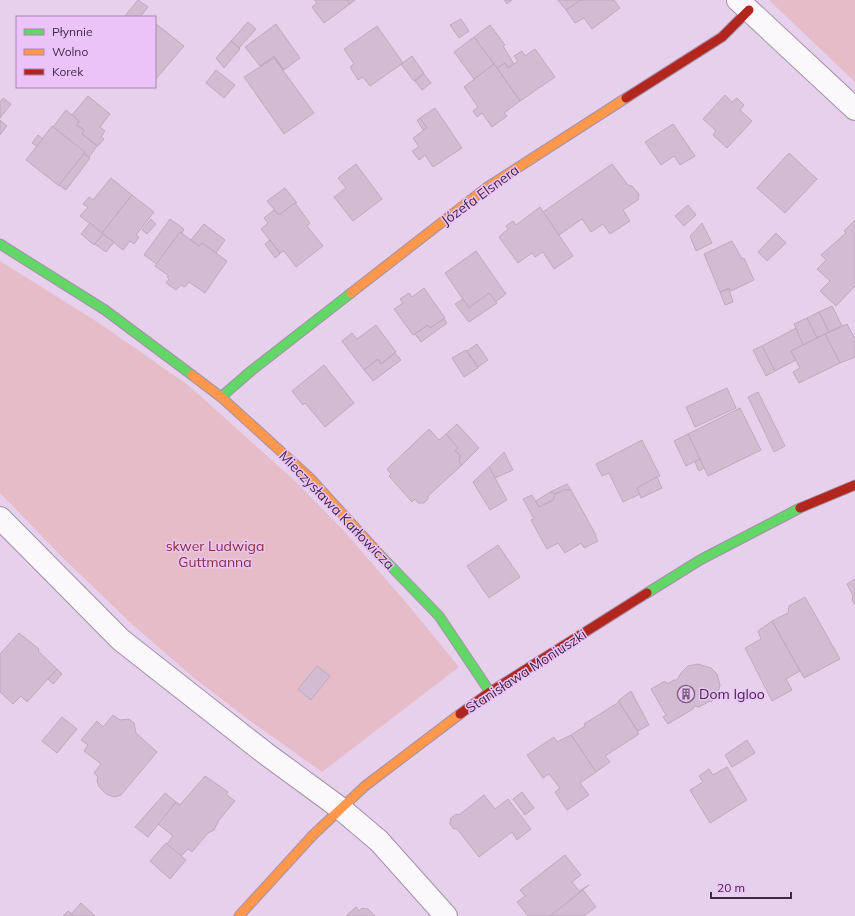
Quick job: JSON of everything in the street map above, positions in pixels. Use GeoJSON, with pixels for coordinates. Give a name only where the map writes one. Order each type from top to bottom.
{"type":"FeatureCollection","features":[{"type":"Feature","properties":{"kind":"street"},"geometry":{"type":"LineString","coordinates":[[744,5],[855,109]]}},
{"type":"Feature","properties":{"kind":"street","name":"Józefa Elsnera"},"geometry":{"type":"LineString","coordinates":[[221,397],[251,371],[486,188],[722,37],[744,5]]}},
{"type":"Feature","properties":{"kind":"street","name":"Mieczysława Karłowicza"},"geometry":{"type":"LineString","coordinates":[[0,244],[105,310],[221,397],[310,478],[360,535],[439,616],[490,692]]}},
{"type":"Feature","properties":{"kind":"street","name":"Stanisława Moniuszki"},"geometry":{"type":"LineString","coordinates":[[238,916],[313,835],[340,808],[376,776],[490,692],[700,560],[800,508],[855,485]]}},
{"type":"Feature","properties":{"kind":"street"},"geometry":{"type":"LineString","coordinates":[[0,518],[121,640],[266,753],[340,808],[389,851],[446,916]]}},
{"type":"Feature","properties":{"kind":"green space"},"geometry":{"type":"Polygon","coordinates":[[[769,0],[855,0],[855,82],[769,0]]]}},
{"type":"Feature","properties":{"kind":"green space","name":"skwer Ludwiga Guttmanna"},"geometry":{"type":"Polygon","coordinates":[[[0,261],[99,323],[188,385],[294,480],[345,532],[459,667],[322,772],[253,723],[194,678],[133,625],[66,561],[0,493],[0,261]]]}},
{"type":"Feature","properties":{"kind":"building"},"geometry":{"type":"Polygon","coordinates":[[[138,0],[148,7],[141,16],[125,16],[138,0]]]}},
{"type":"Feature","properties":{"kind":"building"},"geometry":{"type":"Polygon","coordinates":[[[314,0],[347,0],[350,4],[324,23],[312,7],[317,3],[314,0]]]}},
{"type":"Feature","properties":{"kind":"building"},"geometry":{"type":"Polygon","coordinates":[[[347,0],[355,0],[350,4],[347,0]]]}},
{"type":"Feature","properties":{"kind":"building"},"geometry":{"type":"Polygon","coordinates":[[[504,0],[512,0],[507,4],[504,0]]]}},
{"type":"Feature","properties":{"kind":"building"},"geometry":{"type":"Polygon","coordinates":[[[558,0],[581,0],[566,10],[558,0]]]}},
{"type":"Feature","properties":{"kind":"building"},"geometry":{"type":"Polygon","coordinates":[[[581,0],[614,0],[620,8],[592,29],[584,18],[575,23],[566,10],[581,0]]]}},
{"type":"Feature","properties":{"kind":"building"},"geometry":{"type":"Polygon","coordinates":[[[461,19],[469,31],[459,38],[450,25],[461,19]]]}},
{"type":"Feature","properties":{"kind":"building"},"geometry":{"type":"Polygon","coordinates":[[[248,22],[256,29],[239,48],[231,41],[248,22]]]}},
{"type":"Feature","properties":{"kind":"building"},"geometry":{"type":"Polygon","coordinates":[[[156,24],[184,46],[156,79],[156,24]]]}},
{"type":"Feature","properties":{"kind":"building"},"geometry":{"type":"Polygon","coordinates":[[[276,24],[300,58],[284,70],[274,56],[260,66],[245,47],[276,24]]]}},
{"type":"Feature","properties":{"kind":"building"},"geometry":{"type":"Polygon","coordinates":[[[490,25],[505,45],[503,46],[514,64],[508,68],[505,63],[497,68],[474,37],[490,25]]]}},
{"type":"Feature","properties":{"kind":"building"},"geometry":{"type":"Polygon","coordinates":[[[377,26],[403,63],[370,86],[363,77],[358,80],[350,67],[354,64],[344,49],[377,26]]]}},
{"type":"Feature","properties":{"kind":"building"},"geometry":{"type":"Polygon","coordinates":[[[474,37],[494,64],[474,79],[454,52],[474,37]]]}},
{"type":"Feature","properties":{"kind":"building"},"geometry":{"type":"Polygon","coordinates":[[[231,41],[240,49],[224,68],[216,58],[231,41]]]}},
{"type":"Feature","properties":{"kind":"building"},"geometry":{"type":"Polygon","coordinates":[[[535,49],[555,77],[520,101],[497,68],[505,63],[508,68],[518,61],[514,56],[522,51],[525,56],[535,49]]]}},
{"type":"Feature","properties":{"kind":"building"},"geometry":{"type":"Polygon","coordinates":[[[274,56],[284,70],[274,58],[261,67],[260,66],[274,56]]]}},
{"type":"Feature","properties":{"kind":"building"},"geometry":{"type":"Polygon","coordinates":[[[412,56],[424,73],[414,81],[401,64],[412,56]]]}},
{"type":"Feature","properties":{"kind":"building"},"geometry":{"type":"Polygon","coordinates":[[[274,58],[314,113],[284,134],[244,77],[274,58]]]}},
{"type":"Feature","properties":{"kind":"building"},"geometry":{"type":"Polygon","coordinates":[[[494,64],[520,101],[504,113],[507,116],[492,127],[482,113],[477,117],[473,111],[478,107],[464,87],[494,64]]]}},
{"type":"Feature","properties":{"kind":"building"},"geometry":{"type":"Polygon","coordinates":[[[216,70],[235,85],[224,98],[206,83],[216,70]]]}},
{"type":"Feature","properties":{"kind":"building"},"geometry":{"type":"Polygon","coordinates":[[[424,74],[431,83],[422,90],[415,81],[424,74]]]}},
{"type":"Feature","properties":{"kind":"building"},"geometry":{"type":"Polygon","coordinates":[[[725,95],[732,102],[737,98],[744,105],[740,110],[752,121],[727,148],[713,135],[716,131],[703,119],[725,95]]]}},
{"type":"Feature","properties":{"kind":"building"},"geometry":{"type":"Polygon","coordinates":[[[88,96],[110,114],[100,127],[105,131],[101,137],[104,139],[98,146],[82,134],[84,130],[76,125],[79,121],[72,115],[88,96]]]}},
{"type":"Feature","properties":{"kind":"building"},"geometry":{"type":"Polygon","coordinates":[[[3,98],[11,104],[0,118],[0,102],[3,98]]]}},
{"type":"Feature","properties":{"kind":"building"},"geometry":{"type":"Polygon","coordinates":[[[435,108],[462,148],[433,167],[425,155],[419,160],[412,151],[419,147],[413,138],[427,128],[420,118],[435,108]]]}},
{"type":"Feature","properties":{"kind":"building"},"geometry":{"type":"Polygon","coordinates":[[[66,110],[79,121],[76,125],[84,130],[82,134],[97,146],[89,157],[53,127],[66,110]]]}},
{"type":"Feature","properties":{"kind":"building"},"geometry":{"type":"Polygon","coordinates":[[[420,118],[427,128],[423,130],[417,120],[420,118]]]}},
{"type":"Feature","properties":{"kind":"building"},"geometry":{"type":"Polygon","coordinates":[[[0,120],[7,126],[0,135],[0,120]]]}},
{"type":"Feature","properties":{"kind":"building"},"geometry":{"type":"Polygon","coordinates":[[[673,124],[695,156],[680,165],[674,156],[661,165],[645,142],[673,124]]]}},
{"type":"Feature","properties":{"kind":"building"},"geometry":{"type":"Polygon","coordinates":[[[52,126],[85,152],[59,186],[26,160],[52,126]]]}},
{"type":"Feature","properties":{"kind":"building"},"geometry":{"type":"Polygon","coordinates":[[[38,135],[43,139],[37,146],[32,143],[38,135]]]}},
{"type":"Feature","properties":{"kind":"building"},"geometry":{"type":"Polygon","coordinates":[[[789,153],[817,179],[785,213],[757,188],[789,153]]]}},
{"type":"Feature","properties":{"kind":"building"},"geometry":{"type":"Polygon","coordinates":[[[84,154],[90,158],[66,190],[59,185],[84,154]]]}},
{"type":"Feature","properties":{"kind":"building"},"geometry":{"type":"Polygon","coordinates":[[[356,164],[382,199],[353,221],[334,197],[346,188],[338,178],[356,164]]]}},
{"type":"Feature","properties":{"kind":"building"},"geometry":{"type":"Polygon","coordinates":[[[612,164],[628,185],[632,186],[639,194],[638,200],[623,210],[630,221],[610,234],[603,224],[591,232],[582,219],[559,235],[543,212],[612,164]]]}},
{"type":"Feature","properties":{"kind":"building"},"geometry":{"type":"Polygon","coordinates":[[[111,178],[132,195],[102,233],[80,216],[88,207],[83,204],[89,197],[93,200],[111,178]]]}},
{"type":"Feature","properties":{"kind":"building"},"geometry":{"type":"Polygon","coordinates":[[[285,188],[297,203],[279,215],[267,201],[285,188]]]}},
{"type":"Feature","properties":{"kind":"building"},"geometry":{"type":"Polygon","coordinates":[[[132,195],[154,212],[136,235],[139,237],[134,244],[130,241],[123,250],[102,233],[132,195]]]}},
{"type":"Feature","properties":{"kind":"building"},"geometry":{"type":"Polygon","coordinates":[[[295,203],[310,223],[307,226],[323,246],[296,267],[284,251],[280,253],[261,229],[268,223],[264,218],[274,210],[279,215],[295,203]]]}},
{"type":"Feature","properties":{"kind":"building"},"geometry":{"type":"Polygon","coordinates":[[[688,205],[696,215],[684,226],[675,216],[688,205]]]}},
{"type":"Feature","properties":{"kind":"building"},"geometry":{"type":"Polygon","coordinates":[[[540,207],[573,256],[554,269],[543,252],[535,257],[532,253],[518,263],[499,237],[508,229],[506,226],[513,221],[516,225],[540,207]]]}},
{"type":"Feature","properties":{"kind":"building"},"geometry":{"type":"Polygon","coordinates":[[[151,219],[156,224],[147,234],[142,230],[151,219]]]}},
{"type":"Feature","properties":{"kind":"building"},"geometry":{"type":"Polygon","coordinates":[[[170,219],[184,229],[182,233],[180,232],[157,264],[144,255],[170,219]]]}},
{"type":"Feature","properties":{"kind":"building"},"geometry":{"type":"Polygon","coordinates":[[[855,220],[855,286],[836,306],[820,291],[830,281],[817,269],[826,260],[821,255],[846,233],[844,231],[855,220]]]}},
{"type":"Feature","properties":{"kind":"building"},"geometry":{"type":"Polygon","coordinates":[[[90,223],[103,234],[94,245],[81,234],[90,223]]]}},
{"type":"Feature","properties":{"kind":"building"},"geometry":{"type":"Polygon","coordinates":[[[702,223],[712,243],[696,251],[690,236],[702,223]]]}},
{"type":"Feature","properties":{"kind":"building"},"geometry":{"type":"Polygon","coordinates":[[[204,224],[225,240],[216,253],[202,243],[199,246],[191,240],[204,224]]]}},
{"type":"Feature","properties":{"kind":"building"},"geometry":{"type":"Polygon","coordinates":[[[180,232],[199,246],[202,243],[227,261],[205,293],[189,282],[185,287],[181,285],[176,290],[166,283],[169,279],[167,277],[169,276],[155,266],[180,232]]]}},
{"type":"Feature","properties":{"kind":"building"},"geometry":{"type":"Polygon","coordinates":[[[776,233],[786,243],[767,261],[758,252],[776,233]]]}},
{"type":"Feature","properties":{"kind":"building"},"geometry":{"type":"Polygon","coordinates":[[[103,234],[114,242],[106,252],[95,244],[103,234]]]}},
{"type":"Feature","properties":{"kind":"building"},"geometry":{"type":"Polygon","coordinates":[[[270,240],[280,254],[275,258],[265,244],[270,240]]]}},
{"type":"Feature","properties":{"kind":"building"},"geometry":{"type":"Polygon","coordinates":[[[732,241],[742,259],[744,258],[754,280],[731,291],[729,288],[720,292],[704,254],[732,241]]]}},
{"type":"Feature","properties":{"kind":"building"},"geometry":{"type":"Polygon","coordinates":[[[476,251],[506,294],[495,302],[489,293],[469,308],[445,273],[476,251]]]}},
{"type":"Feature","properties":{"kind":"building"},"geometry":{"type":"Polygon","coordinates":[[[424,288],[445,318],[430,328],[428,325],[413,335],[394,309],[403,303],[400,299],[409,293],[412,297],[424,288]]]}},
{"type":"Feature","properties":{"kind":"building"},"geometry":{"type":"Polygon","coordinates":[[[729,289],[733,302],[725,305],[720,292],[729,289]]]}},
{"type":"Feature","properties":{"kind":"building"},"geometry":{"type":"Polygon","coordinates":[[[489,293],[497,303],[469,322],[455,304],[463,299],[469,308],[489,293]]]}},
{"type":"Feature","properties":{"kind":"building"},"geometry":{"type":"Polygon","coordinates":[[[832,306],[842,326],[829,332],[819,312],[832,306]]]}},
{"type":"Feature","properties":{"kind":"building"},"geometry":{"type":"Polygon","coordinates":[[[819,312],[829,332],[817,338],[807,318],[819,312]]]}},
{"type":"Feature","properties":{"kind":"building"},"geometry":{"type":"Polygon","coordinates":[[[807,318],[817,338],[803,345],[794,324],[807,318]]]}},
{"type":"Feature","properties":{"kind":"building"},"geometry":{"type":"Polygon","coordinates":[[[444,319],[447,323],[421,342],[415,334],[428,325],[430,328],[444,319]]]}},
{"type":"Feature","properties":{"kind":"building"},"geometry":{"type":"Polygon","coordinates":[[[847,324],[855,339],[855,357],[840,363],[825,334],[847,324]]]}},
{"type":"Feature","properties":{"kind":"building"},"geometry":{"type":"Polygon","coordinates":[[[376,325],[396,352],[381,364],[378,359],[364,370],[342,341],[352,333],[357,339],[376,325]]]}},
{"type":"Feature","properties":{"kind":"building"},"geometry":{"type":"Polygon","coordinates":[[[796,328],[803,345],[791,351],[796,360],[775,371],[762,346],[796,328]]]}},
{"type":"Feature","properties":{"kind":"building"},"geometry":{"type":"Polygon","coordinates":[[[825,334],[840,363],[799,383],[793,372],[800,368],[791,351],[825,334]]]}},
{"type":"Feature","properties":{"kind":"building"},"geometry":{"type":"Polygon","coordinates":[[[477,344],[488,360],[478,367],[467,351],[477,344]]]}},
{"type":"Feature","properties":{"kind":"building"},"geometry":{"type":"Polygon","coordinates":[[[762,346],[775,371],[766,376],[753,350],[762,346]]]}},
{"type":"Feature","properties":{"kind":"building"},"geometry":{"type":"Polygon","coordinates":[[[466,350],[478,368],[464,377],[452,358],[466,350]]]}},
{"type":"Feature","properties":{"kind":"building"},"geometry":{"type":"Polygon","coordinates":[[[395,353],[401,360],[373,381],[364,370],[378,359],[381,364],[395,353]]]}},
{"type":"Feature","properties":{"kind":"building"},"geometry":{"type":"Polygon","coordinates":[[[324,365],[354,403],[325,427],[305,403],[303,405],[292,391],[324,365]]]}},
{"type":"Feature","properties":{"kind":"building"},"geometry":{"type":"Polygon","coordinates":[[[727,388],[736,408],[695,427],[686,407],[727,388]]]}},
{"type":"Feature","properties":{"kind":"building"},"geometry":{"type":"Polygon","coordinates":[[[758,392],[785,446],[774,452],[748,397],[758,392]]]}},
{"type":"Feature","properties":{"kind":"building"},"geometry":{"type":"Polygon","coordinates":[[[740,408],[761,450],[708,476],[688,434],[740,408]]]}},
{"type":"Feature","properties":{"kind":"building"},"geometry":{"type":"Polygon","coordinates":[[[457,424],[479,448],[462,465],[459,462],[460,455],[455,451],[458,448],[446,434],[457,424]]]}},
{"type":"Feature","properties":{"kind":"building"},"geometry":{"type":"Polygon","coordinates":[[[429,429],[439,440],[446,434],[458,448],[455,451],[460,455],[459,462],[462,465],[428,496],[428,499],[424,503],[418,503],[415,499],[412,502],[389,476],[391,474],[387,469],[429,429]]]}},
{"type":"Feature","properties":{"kind":"building"},"geometry":{"type":"Polygon","coordinates":[[[688,434],[700,459],[686,466],[674,441],[688,434]]]}},
{"type":"Feature","properties":{"kind":"building"},"geometry":{"type":"Polygon","coordinates":[[[642,440],[660,476],[637,488],[640,494],[623,502],[609,473],[602,476],[596,464],[642,440]]]}},
{"type":"Feature","properties":{"kind":"building"},"geometry":{"type":"Polygon","coordinates":[[[504,452],[513,470],[495,478],[489,467],[504,452]]]}},
{"type":"Feature","properties":{"kind":"building"},"geometry":{"type":"Polygon","coordinates":[[[700,459],[704,468],[699,471],[695,462],[700,459]]]}},
{"type":"Feature","properties":{"kind":"building"},"geometry":{"type":"Polygon","coordinates":[[[489,467],[507,500],[490,510],[473,482],[489,467]]]}},
{"type":"Feature","properties":{"kind":"building"},"geometry":{"type":"Polygon","coordinates":[[[657,477],[662,488],[641,498],[637,488],[657,477]]]}},
{"type":"Feature","properties":{"kind":"building"},"geometry":{"type":"Polygon","coordinates":[[[567,484],[571,490],[563,490],[555,494],[550,492],[567,484]]]}},
{"type":"Feature","properties":{"kind":"building"},"geometry":{"type":"Polygon","coordinates":[[[563,490],[571,490],[598,541],[584,548],[581,543],[565,553],[558,543],[547,549],[531,520],[534,519],[523,499],[532,495],[539,507],[553,500],[555,494],[563,490]]]}},
{"type":"Feature","properties":{"kind":"building"},"geometry":{"type":"Polygon","coordinates":[[[550,492],[555,494],[553,500],[539,507],[536,501],[550,492]]]}},
{"type":"Feature","properties":{"kind":"building"},"geometry":{"type":"Polygon","coordinates":[[[498,545],[520,577],[489,598],[467,566],[498,545]]]}},
{"type":"Feature","properties":{"kind":"building"},"geometry":{"type":"Polygon","coordinates":[[[855,579],[855,605],[852,600],[853,596],[847,584],[855,579]]]}},
{"type":"Feature","properties":{"kind":"building"},"geometry":{"type":"Polygon","coordinates":[[[805,597],[840,659],[804,678],[772,621],[788,613],[789,606],[805,597]]]}},
{"type":"Feature","properties":{"kind":"building"},"geometry":{"type":"Polygon","coordinates":[[[772,621],[800,671],[786,679],[792,690],[772,701],[745,648],[761,639],[758,631],[772,621]]]}},
{"type":"Feature","properties":{"kind":"building"},"geometry":{"type":"Polygon","coordinates":[[[19,633],[39,649],[38,651],[57,669],[27,702],[21,696],[13,704],[0,692],[0,654],[19,633]]]}},
{"type":"Feature","properties":{"kind":"building","name":"Dom Igloo"},"geometry":{"type":"Polygon","coordinates":[[[698,664],[711,668],[717,674],[720,685],[717,696],[711,702],[710,701],[699,707],[694,706],[693,709],[668,724],[663,717],[666,715],[651,689],[665,681],[667,684],[677,680],[688,666],[698,664]]]}},
{"type":"Feature","properties":{"kind":"building"},"geometry":{"type":"Polygon","coordinates":[[[317,666],[330,676],[311,700],[298,689],[317,666]]]}},
{"type":"Feature","properties":{"kind":"building"},"geometry":{"type":"Polygon","coordinates":[[[57,669],[62,674],[53,684],[48,679],[57,669]]]}},
{"type":"Feature","properties":{"kind":"building"},"geometry":{"type":"Polygon","coordinates":[[[631,691],[649,725],[638,731],[618,701],[631,691]]]}},
{"type":"Feature","properties":{"kind":"building"},"geometry":{"type":"Polygon","coordinates":[[[619,702],[639,734],[605,756],[610,762],[596,772],[571,735],[585,726],[584,724],[619,702]]]}},
{"type":"Feature","properties":{"kind":"building"},"geometry":{"type":"Polygon","coordinates":[[[113,715],[120,720],[129,719],[134,723],[136,733],[157,752],[121,795],[114,797],[106,794],[99,787],[97,781],[98,777],[94,773],[101,764],[84,751],[88,745],[81,740],[97,721],[103,727],[113,715]]]}},
{"type":"Feature","properties":{"kind":"building"},"geometry":{"type":"Polygon","coordinates":[[[62,717],[77,729],[57,753],[42,741],[62,717]]]}},
{"type":"Feature","properties":{"kind":"building"},"geometry":{"type":"Polygon","coordinates":[[[571,735],[596,772],[580,783],[589,795],[567,810],[555,792],[560,788],[549,774],[543,778],[527,755],[554,737],[557,742],[571,735]]]}},
{"type":"Feature","properties":{"kind":"building"},"geometry":{"type":"Polygon","coordinates":[[[747,740],[755,753],[732,767],[725,755],[747,740]]]}},
{"type":"Feature","properties":{"kind":"building"},"geometry":{"type":"Polygon","coordinates":[[[727,767],[747,800],[710,823],[690,790],[703,782],[699,776],[709,769],[713,775],[727,767]]]}},
{"type":"Feature","properties":{"kind":"building"},"geometry":{"type":"Polygon","coordinates":[[[205,776],[228,792],[226,794],[235,801],[219,820],[214,830],[208,833],[192,852],[188,849],[181,856],[167,844],[173,836],[158,824],[176,802],[180,805],[205,776]]]}},
{"type":"Feature","properties":{"kind":"building"},"geometry":{"type":"Polygon","coordinates":[[[522,792],[534,808],[525,815],[513,799],[522,792]]]}},
{"type":"Feature","properties":{"kind":"building"},"geometry":{"type":"Polygon","coordinates":[[[165,793],[176,802],[148,837],[135,827],[165,793]]]}},
{"type":"Feature","properties":{"kind":"building"},"geometry":{"type":"Polygon","coordinates":[[[484,795],[495,809],[508,799],[531,829],[517,840],[512,832],[479,857],[457,829],[454,829],[450,824],[451,818],[456,814],[459,815],[484,795]]]}},
{"type":"Feature","properties":{"kind":"building"},"geometry":{"type":"Polygon","coordinates":[[[166,843],[186,860],[170,879],[150,861],[166,843]]]}},
{"type":"Feature","properties":{"kind":"building"},"geometry":{"type":"Polygon","coordinates":[[[565,855],[581,875],[572,882],[579,891],[589,885],[550,916],[528,916],[517,902],[525,896],[520,890],[565,855]]]}},
{"type":"Feature","properties":{"kind":"building"},"geometry":{"type":"Polygon","coordinates":[[[583,890],[596,907],[584,916],[550,916],[583,890]]]}},
{"type":"Feature","properties":{"kind":"building"},"geometry":{"type":"Polygon","coordinates":[[[81,903],[95,916],[73,916],[71,914],[81,903]]]}},
{"type":"Feature","properties":{"kind":"building"},"geometry":{"type":"Polygon","coordinates":[[[356,907],[359,911],[362,908],[368,909],[375,916],[346,916],[356,907]]]}},
{"type":"Feature","properties":{"kind":"building"},"geometry":{"type":"Polygon","coordinates":[[[68,911],[73,916],[63,916],[68,911]]]}},
{"type":"Feature","properties":{"kind":"traffic: fast"},"geometry":{"type":"LineString","coordinates":[[0,244],[105,310],[192,375]]}},
{"type":"Feature","properties":{"kind":"traffic: fast"},"geometry":{"type":"LineString","coordinates":[[221,397],[251,371],[351,293]]}},
{"type":"Feature","properties":{"kind":"traffic: fast"},"geometry":{"type":"LineString","coordinates":[[647,593],[700,560],[800,508]]}},
{"type":"Feature","properties":{"kind":"traffic: fast"},"geometry":{"type":"LineString","coordinates":[[379,554],[439,616],[490,692]]}},
{"type":"Feature","properties":{"kind":"traffic: slow"},"geometry":{"type":"LineString","coordinates":[[351,293],[486,188],[626,98]]}},
{"type":"Feature","properties":{"kind":"traffic: slow"},"geometry":{"type":"LineString","coordinates":[[192,375],[221,397],[310,478],[379,554]]}},
{"type":"Feature","properties":{"kind":"traffic: slow"},"geometry":{"type":"LineString","coordinates":[[239,916],[313,835],[365,786],[460,714]]}},
{"type":"Feature","properties":{"kind":"traffic: jam"},"geometry":{"type":"LineString","coordinates":[[626,98],[722,37],[749,10]]}},
{"type":"Feature","properties":{"kind":"traffic: jam"},"geometry":{"type":"LineString","coordinates":[[800,508],[855,485]]}},
{"type":"Feature","properties":{"kind":"traffic: jam"},"geometry":{"type":"LineString","coordinates":[[460,714],[490,692],[647,593]]}},
{"type":"Feature","properties":{"kind":"place","name":"Dom Igloo"},"geometry":{"type":"Point","coordinates":[686,694]}}]}
